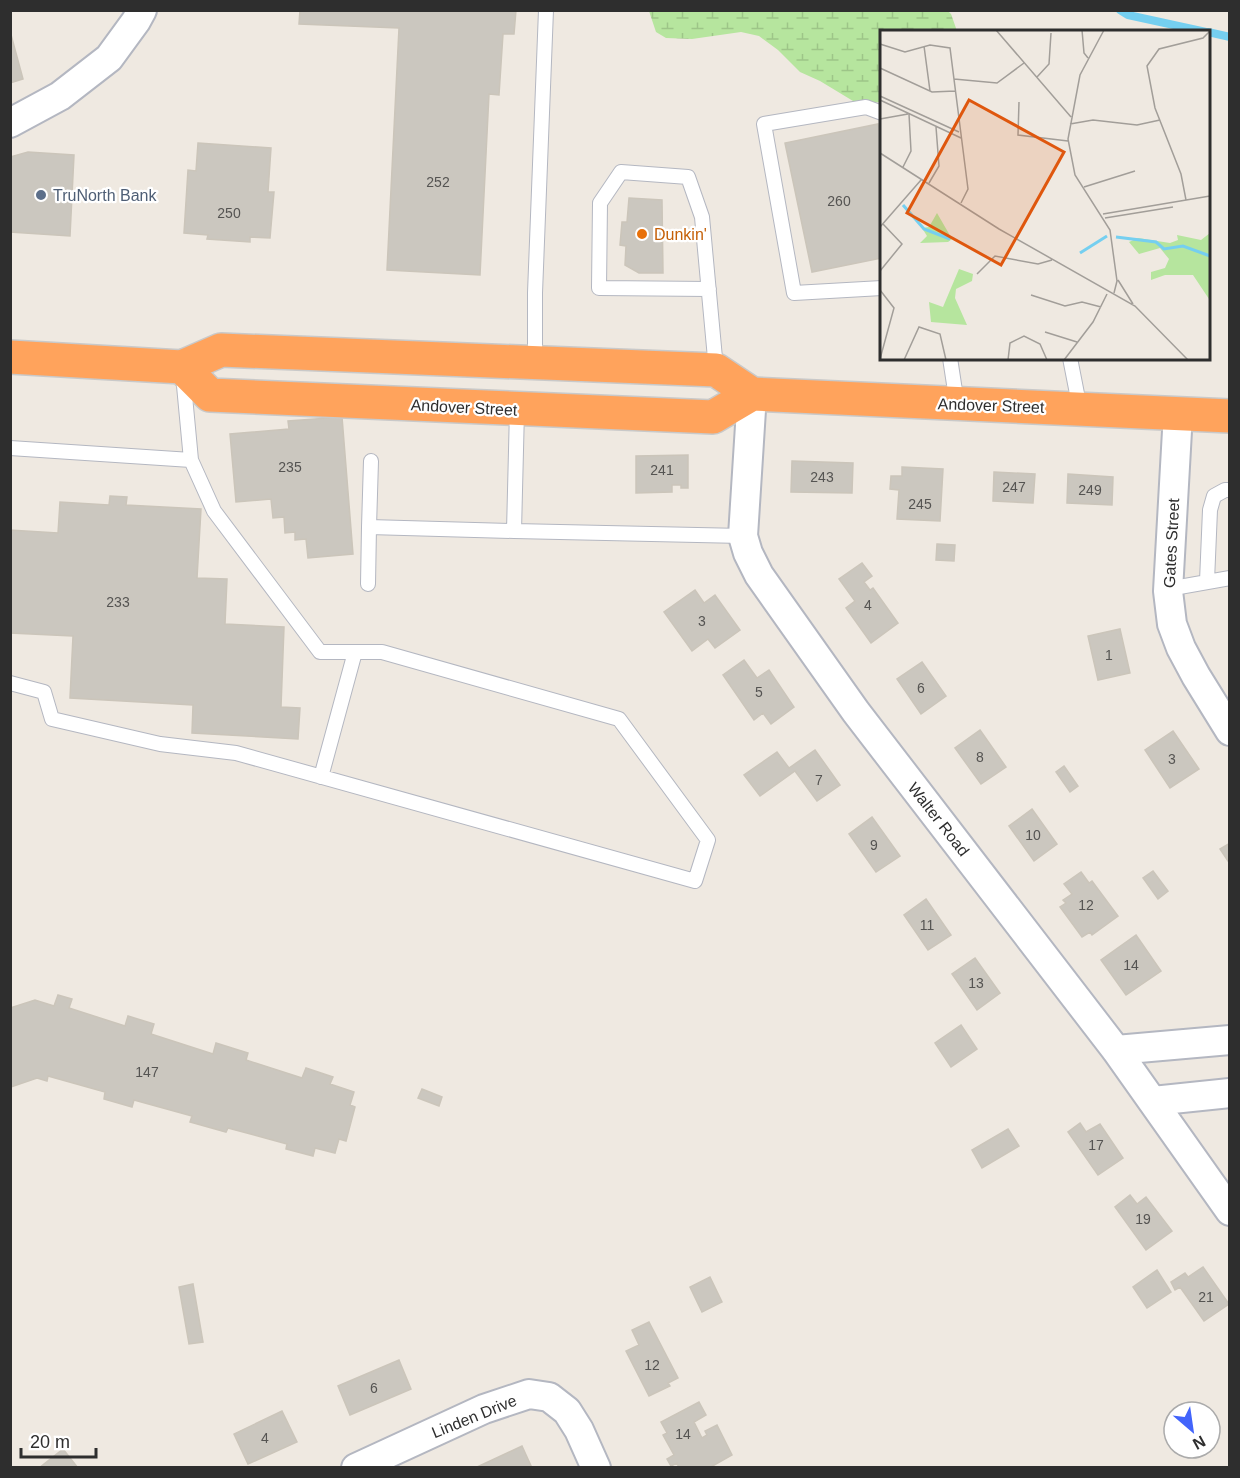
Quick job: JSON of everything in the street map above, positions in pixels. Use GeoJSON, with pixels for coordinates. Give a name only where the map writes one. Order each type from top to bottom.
{"type":"FeatureCollection","features":[{"type":"Feature","properties":{"kind":"highway"},"geometry":{"type":"LineString","coordinates":[[10,357],[182,367],[221,350],[716,370],[752,394]]}},
{"type":"Feature","properties":{"kind":"highway","name":"Andover Street"},"geometry":{"type":"LineString","coordinates":[[182,367],[210,395],[517,410],[712,417],[752,394],[1230,416]]}},
{"type":"Feature","properties":{"kind":"street"},"geometry":{"type":"LineString","coordinates":[[10,123],[60,96],[109,58],[142,10]]}},
{"type":"Feature","properties":{"kind":"street","name":"Walter Road"},"geometry":{"type":"LineString","coordinates":[[752,394],[743,536],[748,553],[759,575],[856,712],[1116,1050],[1230,1211]]}},
{"type":"Feature","properties":{"kind":"street","name":"Gates Street"},"geometry":{"type":"LineString","coordinates":[[1178,413],[1168,589],[1172,624],[1181,648],[1230,731]]}},
{"type":"Feature","properties":{"kind":"street"},"geometry":{"type":"LineString","coordinates":[[1116,1050],[1230,1040]]}},
{"type":"Feature","properties":{"kind":"street"},"geometry":{"type":"LineString","coordinates":[[1153,1101],[1230,1093]]}},
{"type":"Feature","properties":{"kind":"street","name":"Linden Drive"},"geometry":{"type":"LineString","coordinates":[[356,1467],[484,1409],[529,1394],[549,1397],[567,1411],[579,1430],[596,1467]]}},
{"type":"Feature","properties":{"kind":"lane"},"geometry":{"type":"LineString","coordinates":[[535,363],[535,293],[546,10]]}},
{"type":"Feature","properties":{"kind":"lane"},"geometry":{"type":"LineString","coordinates":[[880,111],[866,107],[764,124],[794,293],[880,288]]}},
{"type":"Feature","properties":{"kind":"lane"},"geometry":{"type":"LineString","coordinates":[[709,289],[599,288],[600,203],[621,172],[688,177],[702,217],[709,289],[716,370]]}},
{"type":"Feature","properties":{"kind":"lane"},"geometry":{"type":"LineString","coordinates":[[950,360],[957,404]]}},
{"type":"Feature","properties":{"kind":"lane"},"geometry":{"type":"LineString","coordinates":[[1070,360],[1080,408]]}},
{"type":"Feature","properties":{"kind":"lane"},"geometry":{"type":"LineString","coordinates":[[10,683],[44,692],[52,719],[160,744],[236,753],[695,881],[708,840],[620,719],[382,652],[320,652],[214,511],[191,460],[182,367]]}},
{"type":"Feature","properties":{"kind":"lane"},"geometry":{"type":"LineString","coordinates":[[514,531],[517,410]]}},
{"type":"Feature","properties":{"kind":"lane"},"geometry":{"type":"LineString","coordinates":[[10,448],[191,460]]}},
{"type":"Feature","properties":{"kind":"lane"},"geometry":{"type":"LineString","coordinates":[[368,584],[371,461]]}},
{"type":"Feature","properties":{"kind":"lane"},"geometry":{"type":"LineString","coordinates":[[1207,581],[1210,510],[1214,496],[1230,490]]}},
{"type":"Feature","properties":{"kind":"lane"},"geometry":{"type":"LineString","coordinates":[[369,527],[743,536]]}},
{"type":"Feature","properties":{"kind":"lane"},"geometry":{"type":"LineString","coordinates":[[1168,589],[1230,578]]}},
{"type":"Feature","properties":{"kind":"lane"},"geometry":{"type":"LineString","coordinates":[[321,777],[355,652]]}},
{"type":"Feature","properties":{"kind":"green space"},"geometry":{"type":"Polygon","coordinates":[[[649,11],[948,11],[957,30],[880,30],[880,102],[858,104],[800,72],[778,50],[759,36],[741,32],[692,39],[666,38],[656,32],[649,11]]]}},
{"type":"Feature","properties":{"kind":"building"},"geometry":{"type":"Polygon","coordinates":[[[300,10],[516,10],[514,34],[503,34],[499,95],[489,94],[480,275],[387,270],[399,28],[299,24],[300,10]]]}},
{"type":"Feature","properties":{"kind":"building"},"geometry":{"type":"Polygon","coordinates":[[[10,31],[23,79],[10,83],[10,31]]]}},
{"type":"Feature","properties":{"kind":"building"},"geometry":{"type":"Polygon","coordinates":[[[878,124],[880,134],[880,258],[812,272],[785,143],[878,124]]]}},
{"type":"Feature","properties":{"kind":"building"},"geometry":{"type":"Polygon","coordinates":[[[198,143],[271,148],[268,192],[274,192],[270,238],[250,237],[250,242],[207,239],[208,235],[184,233],[188,170],[196,171],[198,143]]]}},
{"type":"Feature","properties":{"kind":"building","name":"TruNorth Bank"},"geometry":{"type":"Polygon","coordinates":[[[28,152],[74,155],[70,236],[10,232],[10,157],[28,152]]]}},
{"type":"Feature","properties":{"kind":"building","name":"Dunkin'"},"geometry":{"type":"Polygon","coordinates":[[[629,198],[662,200],[663,273],[639,273],[625,265],[626,246],[620,245],[622,222],[627,222],[629,198]]]}},
{"type":"Feature","properties":{"kind":"building"},"geometry":{"type":"Polygon","coordinates":[[[342,417],[353,554],[308,558],[306,539],[295,540],[295,532],[285,533],[284,517],[273,518],[271,499],[236,502],[230,434],[289,429],[288,421],[342,417]]]}},
{"type":"Feature","properties":{"kind":"building"},"geometry":{"type":"Polygon","coordinates":[[[688,455],[688,488],[672,485],[672,492],[636,493],[636,456],[688,455]]]}},
{"type":"Feature","properties":{"kind":"building"},"geometry":{"type":"Polygon","coordinates":[[[792,461],[853,463],[852,493],[791,492],[792,461]]]}},
{"type":"Feature","properties":{"kind":"building"},"geometry":{"type":"Polygon","coordinates":[[[902,467],[943,469],[940,521],[897,519],[899,490],[890,489],[891,476],[902,476],[902,467]]]}},
{"type":"Feature","properties":{"kind":"building"},"geometry":{"type":"Polygon","coordinates":[[[994,472],[1035,474],[1033,503],[993,501],[994,472]]]}},
{"type":"Feature","properties":{"kind":"building"},"geometry":{"type":"Polygon","coordinates":[[[1068,474],[1113,477],[1112,505],[1067,503],[1068,474]]]}},
{"type":"Feature","properties":{"kind":"building"},"geometry":{"type":"Polygon","coordinates":[[[110,496],[127,497],[126,505],[201,509],[197,578],[227,579],[225,624],[284,627],[281,707],[300,708],[298,739],[192,733],[193,705],[70,698],[73,636],[10,633],[10,530],[58,533],[60,502],[109,505],[110,496]]]}},
{"type":"Feature","properties":{"kind":"building"},"geometry":{"type":"Polygon","coordinates":[[[937,544],[955,545],[954,561],[936,560],[937,544]]]}},
{"type":"Feature","properties":{"kind":"building"},"geometry":{"type":"Polygon","coordinates":[[[862,563],[872,576],[864,582],[870,590],[873,588],[898,623],[871,643],[846,608],[855,601],[839,579],[862,563]]]}},
{"type":"Feature","properties":{"kind":"building"},"geometry":{"type":"Polygon","coordinates":[[[695,590],[704,603],[715,595],[740,630],[715,648],[708,639],[692,651],[664,612],[695,590]]]}},
{"type":"Feature","properties":{"kind":"building"},"geometry":{"type":"Polygon","coordinates":[[[1120,629],[1130,673],[1098,680],[1088,636],[1120,629]]]}},
{"type":"Feature","properties":{"kind":"building"},"geometry":{"type":"Polygon","coordinates":[[[744,660],[757,678],[769,670],[794,707],[771,724],[763,713],[754,720],[723,675],[744,660]]]}},
{"type":"Feature","properties":{"kind":"building"},"geometry":{"type":"Polygon","coordinates":[[[922,662],[946,696],[921,714],[897,679],[922,662]]]}},
{"type":"Feature","properties":{"kind":"building"},"geometry":{"type":"Polygon","coordinates":[[[980,730],[1006,767],[981,784],[955,748],[980,730]]]}},
{"type":"Feature","properties":{"kind":"building"},"geometry":{"type":"Polygon","coordinates":[[[1173,731],[1199,769],[1170,788],[1145,750],[1173,731]]]}},
{"type":"Feature","properties":{"kind":"building"},"geometry":{"type":"Polygon","coordinates":[[[815,750],[840,785],[817,801],[795,771],[760,796],[744,775],[777,752],[789,768],[815,750]]]}},
{"type":"Feature","properties":{"kind":"building"},"geometry":{"type":"Polygon","coordinates":[[[1064,766],[1078,786],[1070,792],[1056,772],[1064,766]]]}},
{"type":"Feature","properties":{"kind":"building"},"geometry":{"type":"Polygon","coordinates":[[[1032,809],[1057,844],[1034,861],[1009,826],[1032,809]]]}},
{"type":"Feature","properties":{"kind":"building"},"geometry":{"type":"Polygon","coordinates":[[[872,817],[900,856],[876,872],[849,834],[872,817]]]}},
{"type":"Feature","properties":{"kind":"building"},"geometry":{"type":"Polygon","coordinates":[[[1230,843],[1230,864],[1220,849],[1230,843]]]}},
{"type":"Feature","properties":{"kind":"building"},"geometry":{"type":"Polygon","coordinates":[[[1153,871],[1168,891],[1158,899],[1143,878],[1153,871]]]}},
{"type":"Feature","properties":{"kind":"building"},"geometry":{"type":"Polygon","coordinates":[[[1081,872],[1089,883],[1092,881],[1118,916],[1092,935],[1090,932],[1082,937],[1060,907],[1066,903],[1063,900],[1072,894],[1064,884],[1081,872]]]}},
{"type":"Feature","properties":{"kind":"building"},"geometry":{"type":"Polygon","coordinates":[[[926,899],[951,935],[928,950],[904,915],[926,899]]]}},
{"type":"Feature","properties":{"kind":"building"},"geometry":{"type":"Polygon","coordinates":[[[1136,935],[1161,971],[1126,995],[1101,960],[1136,935]]]}},
{"type":"Feature","properties":{"kind":"building"},"geometry":{"type":"Polygon","coordinates":[[[975,958],[1000,993],[977,1010],[952,974],[975,958]]]}},
{"type":"Feature","properties":{"kind":"building"},"geometry":{"type":"Polygon","coordinates":[[[58,995],[72,999],[69,1008],[125,1026],[128,1016],[154,1024],[151,1034],[213,1054],[216,1043],[248,1053],[246,1060],[302,1078],[306,1068],[333,1077],[330,1084],[354,1092],[350,1105],[355,1107],[346,1141],[339,1139],[335,1153],[315,1148],[313,1156],[286,1149],[287,1144],[228,1128],[226,1132],[190,1122],[192,1116],[134,1100],[132,1107],[104,1099],[105,1092],[48,1076],[47,1081],[37,1078],[11,1087],[10,1008],[35,1000],[54,1006],[58,995]]]}},
{"type":"Feature","properties":{"kind":"building"},"geometry":{"type":"Polygon","coordinates":[[[961,1025],[977,1049],[951,1067],[935,1043],[961,1025]]]}},
{"type":"Feature","properties":{"kind":"building"},"geometry":{"type":"Polygon","coordinates":[[[422,1089],[442,1097],[439,1106],[418,1098],[422,1089]]]}},
{"type":"Feature","properties":{"kind":"building"},"geometry":{"type":"Polygon","coordinates":[[[1080,1123],[1086,1132],[1100,1124],[1123,1158],[1098,1175],[1068,1132],[1080,1123]]]}},
{"type":"Feature","properties":{"kind":"building"},"geometry":{"type":"Polygon","coordinates":[[[1008,1129],[1019,1146],[982,1168],[972,1150],[1008,1129]]]}},
{"type":"Feature","properties":{"kind":"building"},"geometry":{"type":"Polygon","coordinates":[[[1130,1195],[1137,1204],[1146,1197],[1172,1231],[1146,1250],[1115,1207],[1130,1195]]]}},
{"type":"Feature","properties":{"kind":"building"},"geometry":{"type":"Polygon","coordinates":[[[1203,1267],[1229,1304],[1204,1321],[1180,1287],[1175,1290],[1171,1282],[1185,1273],[1188,1277],[1203,1267]]]}},
{"type":"Feature","properties":{"kind":"building"},"geometry":{"type":"Polygon","coordinates":[[[1157,1270],[1171,1292],[1147,1308],[1133,1287],[1157,1270]]]}},
{"type":"Feature","properties":{"kind":"building"},"geometry":{"type":"Polygon","coordinates":[[[710,1277],[722,1302],[702,1312],[690,1287],[710,1277]]]}},
{"type":"Feature","properties":{"kind":"building"},"geometry":{"type":"Polygon","coordinates":[[[193,1284],[203,1342],[189,1344],[179,1287],[193,1284]]]}},
{"type":"Feature","properties":{"kind":"building"},"geometry":{"type":"Polygon","coordinates":[[[649,1322],[678,1378],[668,1383],[670,1386],[649,1396],[626,1351],[639,1345],[632,1330],[649,1322]]]}},
{"type":"Feature","properties":{"kind":"building"},"geometry":{"type":"Polygon","coordinates":[[[399,1360],[411,1389],[350,1415],[338,1386],[399,1360]]]}},
{"type":"Feature","properties":{"kind":"building"},"geometry":{"type":"Polygon","coordinates":[[[699,1402],[706,1415],[694,1422],[702,1438],[707,1435],[705,1431],[717,1425],[732,1455],[709,1468],[679,1468],[677,1463],[671,1466],[667,1459],[674,1455],[663,1435],[667,1433],[661,1422],[699,1402]]]}},
{"type":"Feature","properties":{"kind":"building"},"geometry":{"type":"Polygon","coordinates":[[[282,1411],[297,1442],[248,1464],[234,1434],[282,1411]]]}},
{"type":"Feature","properties":{"kind":"building"},"geometry":{"type":"Polygon","coordinates":[[[522,1446],[532,1468],[475,1468],[522,1446]]]}},
{"type":"Feature","properties":{"kind":"building"},"geometry":{"type":"Polygon","coordinates":[[[63,1449],[78,1468],[39,1468],[63,1449]]]}},
{"type":"Feature","properties":{"kind":"waterway"},"geometry":{"type":"LineString","coordinates":[[1120,10],[1128,15],[1197,30]]}},
{"type":"Feature","properties":{"kind":"waterway"},"geometry":{"type":"LineString","coordinates":[[1210,32],[1230,37]]}},
{"type":"Feature","properties":{"kind":"place","name":"TruNorth Bank"},"geometry":{"type":"Point","coordinates":[41,195]}},
{"type":"Feature","properties":{"kind":"place","name":"Dunkin'"},"geometry":{"type":"Point","coordinates":[642,234]}}]}
